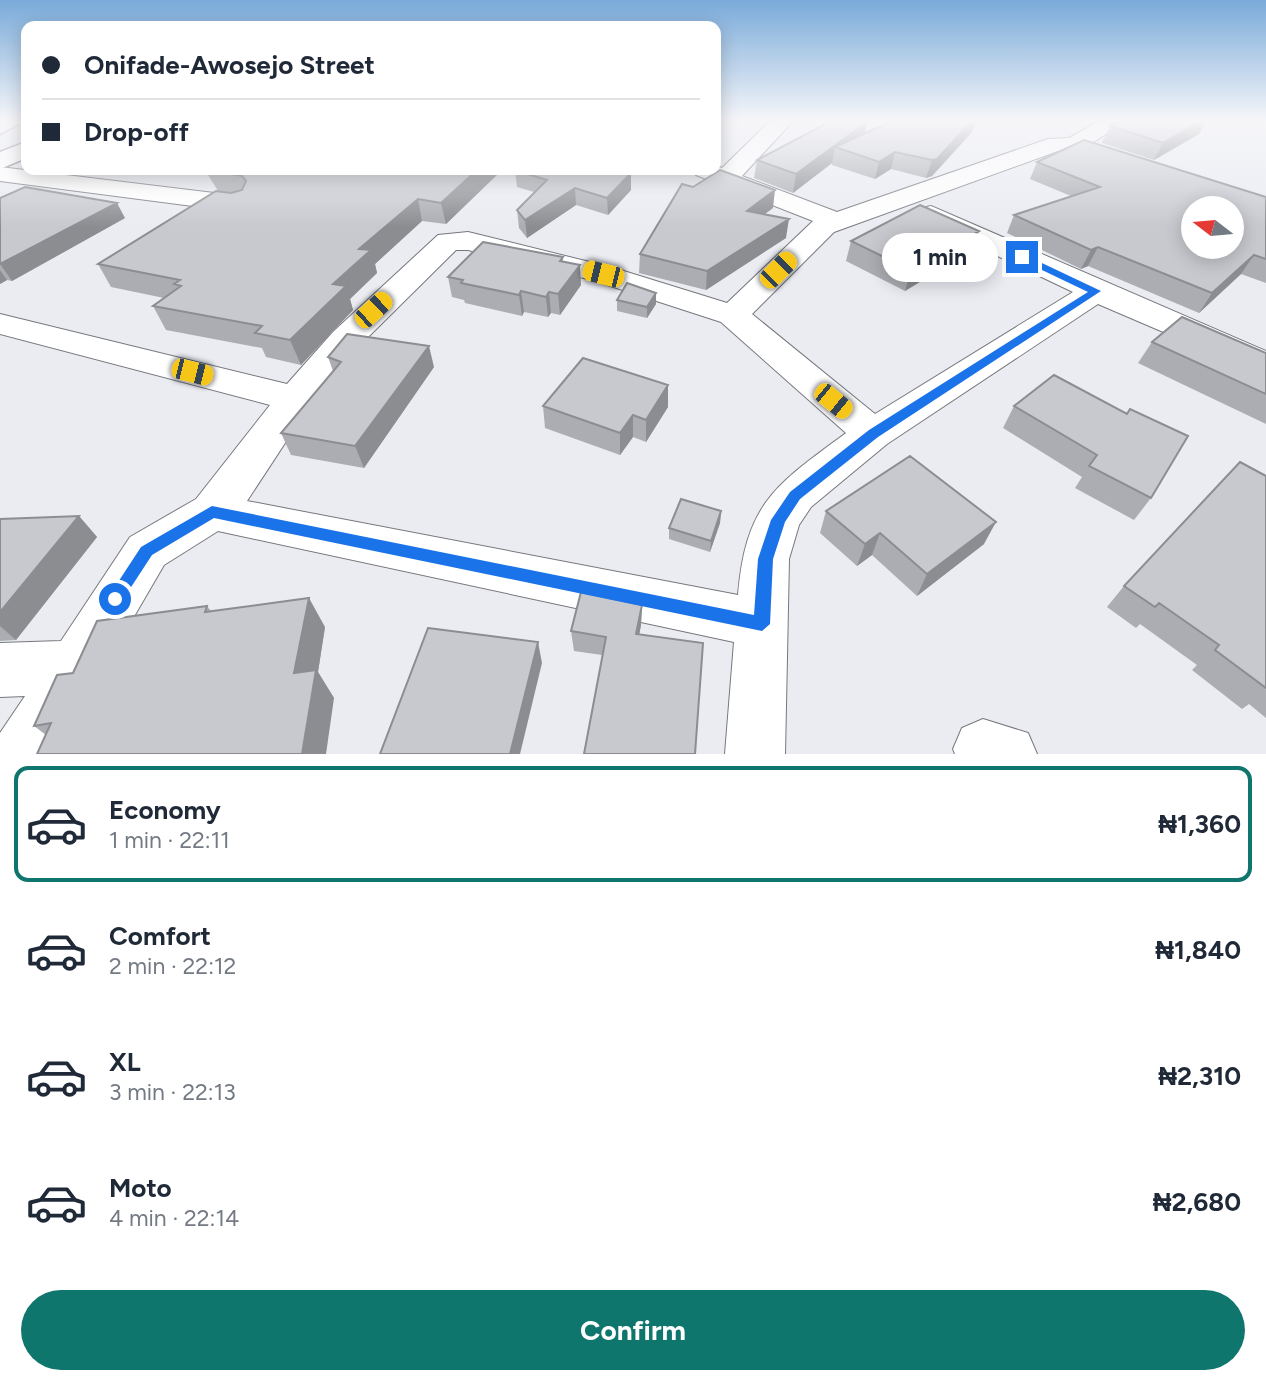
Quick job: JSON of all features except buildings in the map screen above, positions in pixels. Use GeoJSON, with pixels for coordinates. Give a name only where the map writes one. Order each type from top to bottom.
{"type":"FeatureCollection","features":[{"type":"Feature","properties":{"kind":"street"},"geometry":{"type":"LineString","coordinates":[[721,169],[738,156]]}},
{"type":"Feature","properties":{"kind":"street"},"geometry":{"type":"LineString","coordinates":[[733,315],[824,226],[1022,156]]}},
{"type":"Feature","properties":{"kind":"street"},"geometry":{"type":"LineString","coordinates":[[1109,156],[1138,165]]}},
{"type":"Feature","properties":{"kind":"street"},"geometry":{"type":"LineString","coordinates":[[0,174],[239,204]]}},
{"type":"Feature","properties":{"kind":"street"},"geometry":{"type":"LineString","coordinates":[[721,175],[836,221]]}},
{"type":"Feature","properties":{"kind":"street"},"geometry":{"type":"LineString","coordinates":[[900,200],[1096,291],[1266,363]]}},
{"type":"Feature","properties":{"kind":"street"},"geometry":{"type":"LineString","coordinates":[[21,754],[147,551],[212,512],[226,498],[295,399],[373,310],[447,242],[468,241],[603,274],[733,315],[873,434]]}},
{"type":"Feature","properties":{"kind":"street"},"geometry":{"type":"LineString","coordinates":[[755,754],[765,559],[778,520],[795,495],[873,434],[1096,291]]}},
{"type":"Feature","properties":{"kind":"street"},"geometry":{"type":"LineString","coordinates":[[0,324],[295,399]]}},
{"type":"Feature","properties":{"kind":"street"},"geometry":{"type":"LineString","coordinates":[[212,512],[762,624]]}},
{"type":"Feature","properties":{"kind":"street"},"geometry":{"type":"LineString","coordinates":[[0,670],[77,667]]}},
{"type":"Feature","properties":{"kind":"route"},"geometry":{"type":"LineString","coordinates":[[115,599],[147,551],[180,528],[212,512],[762,624],[765,559],[778,520],[795,495],[873,434],[1096,291],[1022,257]]}}]}
